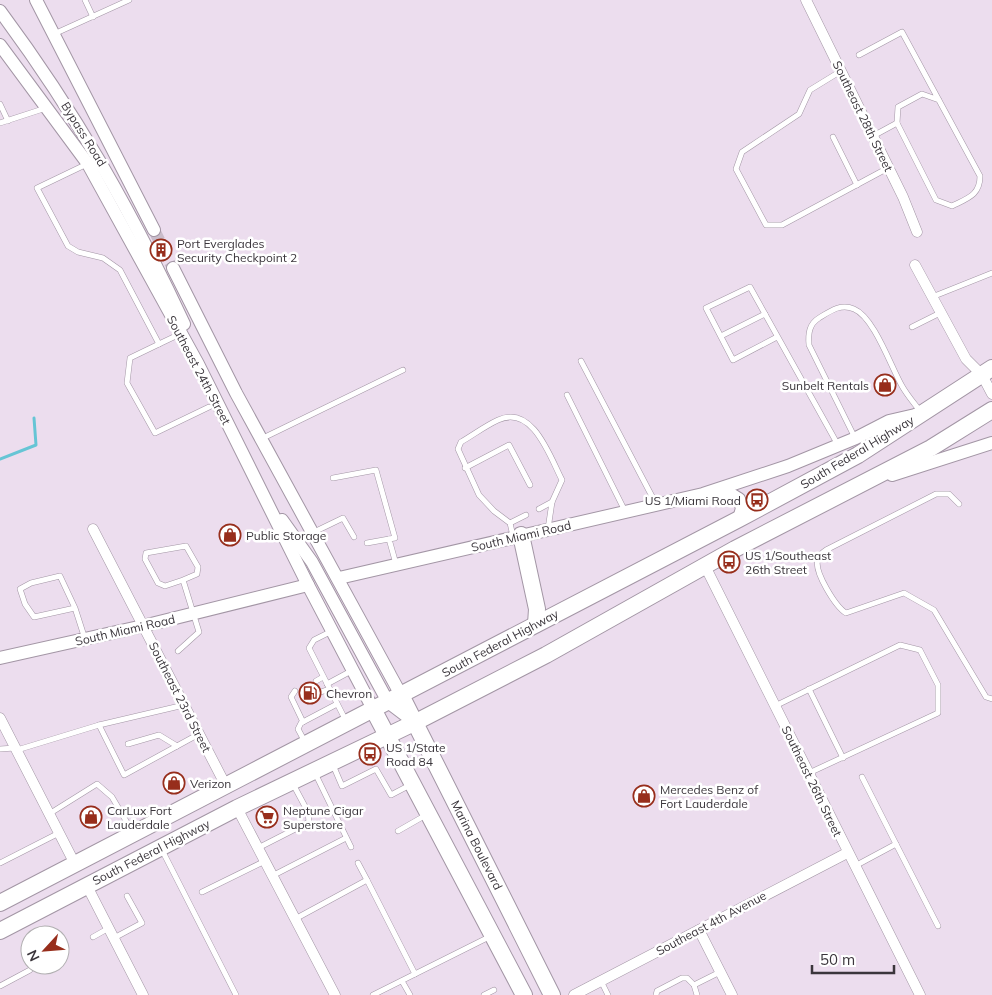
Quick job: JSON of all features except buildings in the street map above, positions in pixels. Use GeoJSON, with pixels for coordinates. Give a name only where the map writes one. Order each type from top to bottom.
{"type":"FeatureCollection","features":[{"type":"Feature","properties":{"kind":"main road","name":"South Federal Highway"},"geometry":{"type":"LineString","coordinates":[[0,903],[739,519],[858,455],[922,413],[989,374]]}},
{"type":"Feature","properties":{"kind":"main road","name":"South Federal Highway"},"geometry":{"type":"LineString","coordinates":[[0,931],[237,808],[416,722],[546,655],[705,566],[931,448],[992,410]]}},
{"type":"Feature","properties":{"kind":"main road"},"geometry":{"type":"LineString","coordinates":[[705,566],[709,554],[716,544],[739,519]]}},
{"type":"Feature","properties":{"kind":"main road"},"geometry":{"type":"LineString","coordinates":[[517,536],[537,609],[536,624]]}},
{"type":"Feature","properties":{"kind":"main road"},"geometry":{"type":"LineString","coordinates":[[387,702],[387,736],[494,935],[524,995]]}},
{"type":"Feature","properties":{"kind":"main road","name":"Marina Boulevard"},"geometry":{"type":"LineString","coordinates":[[387,702],[416,722],[552,995]]}},
{"type":"Feature","properties":{"kind":"main road"},"geometry":{"type":"LineString","coordinates":[[87,886],[92,864],[101,851]]}},
{"type":"Feature","properties":{"kind":"main road"},"geometry":{"type":"LineString","coordinates":[[63,899],[74,875],[75,864]]}},
{"type":"Feature","properties":{"kind":"street"},"geometry":{"type":"LineString","coordinates":[[36,0],[153,227]]}},
{"type":"Feature","properties":{"kind":"street","name":"Southeast 28th Street"},"geometry":{"type":"LineString","coordinates":[[806,0],[873,136],[917,232]]}},
{"type":"Feature","properties":{"kind":"street","name":"Bypass Road"},"geometry":{"type":"LineString","coordinates":[[0,11],[38,61],[80,127],[133,229],[236,393]]}},
{"type":"Feature","properties":{"kind":"street","name":"Southeast 24th Street"},"geometry":{"type":"LineString","coordinates":[[0,45],[88,164],[133,229],[175,337],[198,364],[332,631],[353,670],[387,702]]}},
{"type":"Feature","properties":{"kind":"street","name":"Bypass Road"},"geometry":{"type":"LineString","coordinates":[[157,265],[186,328],[198,364]]}},
{"type":"Feature","properties":{"kind":"street"},"geometry":{"type":"LineString","coordinates":[[915,265],[931,298],[966,359],[989,374],[992,394]]}},
{"type":"Feature","properties":{"kind":"street","name":"Southeast 24th Street"},"geometry":{"type":"LineString","coordinates":[[174,268],[236,393],[312,533],[339,578],[387,702]]}},
{"type":"Feature","properties":{"kind":"street","name":"South Miami Road"},"geometry":{"type":"LineString","coordinates":[[339,578],[703,494],[788,466],[856,438],[888,421],[922,413]]}},
{"type":"Feature","properties":{"kind":"street"},"geometry":{"type":"LineString","coordinates":[[245,459],[260,450],[261,439]]}},
{"type":"Feature","properties":{"kind":"street"},"geometry":{"type":"LineString","coordinates":[[861,485],[992,443]]}},
{"type":"Feature","properties":{"kind":"street"},"geometry":{"type":"LineString","coordinates":[[259,487],[312,562],[387,702]]}},
{"type":"Feature","properties":{"kind":"street","name":"South Miami Road"},"geometry":{"type":"LineString","coordinates":[[703,494],[731,494],[739,499],[742,508],[739,519]]}},
{"type":"Feature","properties":{"kind":"street","name":"Southeast 23rd Street"},"geometry":{"type":"LineString","coordinates":[[93,529],[226,786]]}},
{"type":"Feature","properties":{"kind":"street","name":"Southeast 26th Street"},"geometry":{"type":"LineString","coordinates":[[705,566],[847,853],[920,995]]}},
{"type":"Feature","properties":{"kind":"street","name":"South Miami Road"},"geometry":{"type":"LineString","coordinates":[[0,658],[194,614],[308,585]]}},
{"type":"Feature","properties":{"kind":"street"},"geometry":{"type":"LineString","coordinates":[[0,718],[75,864]]}},
{"type":"Feature","properties":{"kind":"street"},"geometry":{"type":"LineString","coordinates":[[237,808],[335,995]]}},
{"type":"Feature","properties":{"kind":"street","name":"Southeast 4th Avenue"},"geometry":{"type":"LineString","coordinates":[[574,995],[847,853]]}},
{"type":"Feature","properties":{"kind":"street"},"geometry":{"type":"LineString","coordinates":[[87,886],[143,995]]}},
{"type":"Feature","properties":{"kind":"street"},"geometry":{"type":"LineString","coordinates":[[699,930],[732,995]]}},
{"type":"Feature","properties":{"kind":"lane"},"geometry":{"type":"LineString","coordinates":[[85,0],[93,17]]}},
{"type":"Feature","properties":{"kind":"lane"},"geometry":{"type":"LineString","coordinates":[[53,35],[129,0]]}},
{"type":"Feature","properties":{"kind":"lane"},"geometry":{"type":"LineString","coordinates":[[859,55],[902,32],[939,100],[980,176],[980,186],[976,194],[952,206],[936,200],[897,123],[898,107],[922,94],[939,100]]}},
{"type":"Feature","properties":{"kind":"lane"},"geometry":{"type":"LineString","coordinates":[[841,71],[810,90],[799,114],[742,152],[736,169],[766,225],[782,225],[888,168]]}},
{"type":"Feature","properties":{"kind":"lane"},"geometry":{"type":"LineString","coordinates":[[0,104],[8,121]]}},
{"type":"Feature","properties":{"kind":"lane"},"geometry":{"type":"LineString","coordinates":[[0,123],[46,108]]}},
{"type":"Feature","properties":{"kind":"lane"},"geometry":{"type":"LineString","coordinates":[[873,136],[897,123]]}},
{"type":"Feature","properties":{"kind":"lane"},"geometry":{"type":"LineString","coordinates":[[833,136],[857,185]]}},
{"type":"Feature","properties":{"kind":"lane"},"geometry":{"type":"LineString","coordinates":[[88,164],[37,188],[68,246],[78,252],[103,258],[120,270],[159,344]]}},
{"type":"Feature","properties":{"kind":"lane"},"geometry":{"type":"LineString","coordinates":[[133,229],[153,227]]}},
{"type":"Feature","properties":{"kind":"lane"},"geometry":{"type":"LineString","coordinates":[[931,298],[992,274]]}},
{"type":"Feature","properties":{"kind":"lane"},"geometry":{"type":"LineString","coordinates":[[778,338],[733,360],[706,308],[750,287],[839,445]]}},
{"type":"Feature","properties":{"kind":"lane"},"geometry":{"type":"LineString","coordinates":[[856,438],[809,345],[808,333],[814,320],[832,309],[842,306],[855,309],[870,323],[903,388],[922,413]]}},
{"type":"Feature","properties":{"kind":"lane"},"geometry":{"type":"LineString","coordinates":[[912,327],[940,313]]}},
{"type":"Feature","properties":{"kind":"lane"},"geometry":{"type":"LineString","coordinates":[[721,336],[765,314]]}},
{"type":"Feature","properties":{"kind":"lane"},"geometry":{"type":"LineString","coordinates":[[175,337],[130,358],[126,380],[155,433],[209,407]]}},
{"type":"Feature","properties":{"kind":"lane"},"geometry":{"type":"LineString","coordinates":[[581,361],[656,504]]}},
{"type":"Feature","properties":{"kind":"lane"},"geometry":{"type":"LineString","coordinates":[[261,439],[403,370]]}},
{"type":"Feature","properties":{"kind":"lane"},"geometry":{"type":"LineString","coordinates":[[567,395],[625,512]]}},
{"type":"Feature","properties":{"kind":"lane"},"geometry":{"type":"LineString","coordinates":[[517,536],[510,522],[494,511],[479,495],[465,468],[458,449],[461,442],[499,420],[512,417],[524,421],[542,440],[562,480],[552,502],[548,529]]}},
{"type":"Feature","properties":{"kind":"lane"},"geometry":{"type":"LineString","coordinates":[[465,468],[509,445],[530,486]]}},
{"type":"Feature","properties":{"kind":"lane"},"geometry":{"type":"LineString","coordinates":[[333,478],[376,470],[395,538],[367,543]]}},
{"type":"Feature","properties":{"kind":"lane"},"geometry":{"type":"LineString","coordinates":[[959,504],[949,494],[936,494],[826,550],[818,558],[817,569],[838,608],[846,613],[904,593],[934,610],[986,696],[992,699]]}},
{"type":"Feature","properties":{"kind":"lane"},"geometry":{"type":"LineString","coordinates":[[538,509],[552,502]]}},
{"type":"Feature","properties":{"kind":"lane"},"geometry":{"type":"LineString","coordinates":[[510,522],[526,515]]}},
{"type":"Feature","properties":{"kind":"lane"},"geometry":{"type":"LineString","coordinates":[[312,533],[343,518],[354,537]]}},
{"type":"Feature","properties":{"kind":"lane"},"geometry":{"type":"LineString","coordinates":[[389,539],[396,565]]}},
{"type":"Feature","properties":{"kind":"lane"},"geometry":{"type":"LineString","coordinates":[[186,546],[198,567],[197,574],[183,580],[164,586],[158,583],[145,559],[146,553],[186,546]]}},
{"type":"Feature","properties":{"kind":"lane"},"geometry":{"type":"LineString","coordinates":[[75,608],[34,616],[25,604],[20,589],[31,583],[60,576],[75,608],[85,639]]}},
{"type":"Feature","properties":{"kind":"lane"},"geometry":{"type":"LineString","coordinates":[[178,651],[199,632],[183,580]]}},
{"type":"Feature","properties":{"kind":"lane"},"geometry":{"type":"LineString","coordinates":[[332,631],[314,640],[309,648],[347,723]]}},
{"type":"Feature","properties":{"kind":"lane"},"geometry":{"type":"LineString","coordinates":[[775,706],[900,645],[920,650],[938,685],[938,713],[808,774]]}},
{"type":"Feature","properties":{"kind":"lane"},"geometry":{"type":"LineString","coordinates":[[321,692],[353,670]]}},
{"type":"Feature","properties":{"kind":"lane"},"geometry":{"type":"LineString","coordinates":[[316,681],[323,677]]}},
{"type":"Feature","properties":{"kind":"lane"},"geometry":{"type":"LineString","coordinates":[[809,689],[842,758]]}},
{"type":"Feature","properties":{"kind":"lane"},"geometry":{"type":"LineString","coordinates":[[295,691],[291,697],[304,722]]}},
{"type":"Feature","properties":{"kind":"lane"},"geometry":{"type":"LineString","coordinates":[[295,706],[301,703]]}},
{"type":"Feature","properties":{"kind":"lane"},"geometry":{"type":"LineString","coordinates":[[306,744],[298,729],[304,722],[337,704]]}},
{"type":"Feature","properties":{"kind":"lane"},"geometry":{"type":"LineString","coordinates":[[0,749],[16,749],[98,725],[184,705]]}},
{"type":"Feature","properties":{"kind":"lane"},"geometry":{"type":"LineString","coordinates":[[98,725],[124,775],[199,734]]}},
{"type":"Feature","properties":{"kind":"lane"},"geometry":{"type":"LineString","coordinates":[[128,744],[160,735],[177,746]]}},
{"type":"Feature","properties":{"kind":"lane"},"geometry":{"type":"LineString","coordinates":[[331,762],[342,786],[376,770],[391,795],[412,784]]}},
{"type":"Feature","properties":{"kind":"lane"},"geometry":{"type":"LineString","coordinates":[[314,770],[350,846]]}},
{"type":"Feature","properties":{"kind":"lane"},"geometry":{"type":"LineString","coordinates":[[862,777],[938,926]]}},
{"type":"Feature","properties":{"kind":"lane"},"geometry":{"type":"LineString","coordinates":[[258,848],[309,822],[308,812],[291,781]]}},
{"type":"Feature","properties":{"kind":"lane"},"geometry":{"type":"LineString","coordinates":[[49,814],[97,784],[112,797],[134,834]]}},
{"type":"Feature","properties":{"kind":"lane"},"geometry":{"type":"LineString","coordinates":[[398,831],[428,814]]}},
{"type":"Feature","properties":{"kind":"lane"},"geometry":{"type":"LineString","coordinates":[[0,862],[59,833]]}},
{"type":"Feature","properties":{"kind":"lane"},"geometry":{"type":"LineString","coordinates":[[272,876],[346,838]]}},
{"type":"Feature","properties":{"kind":"lane"},"geometry":{"type":"LineString","coordinates":[[854,866],[896,844]]}},
{"type":"Feature","properties":{"kind":"lane"},"geometry":{"type":"LineString","coordinates":[[161,847],[236,995]]}},
{"type":"Feature","properties":{"kind":"lane"},"geometry":{"type":"LineString","coordinates":[[202,892],[265,861]]}},
{"type":"Feature","properties":{"kind":"lane"},"geometry":{"type":"LineString","coordinates":[[358,863],[415,974]]}},
{"type":"Feature","properties":{"kind":"lane"},"geometry":{"type":"LineString","coordinates":[[295,919],[366,880]]}},
{"type":"Feature","properties":{"kind":"lane"},"geometry":{"type":"LineString","coordinates":[[114,938],[142,923],[127,896]]}},
{"type":"Feature","properties":{"kind":"lane"},"geometry":{"type":"LineString","coordinates":[[93,936],[109,928]]}},
{"type":"Feature","properties":{"kind":"lane"},"geometry":{"type":"LineString","coordinates":[[373,995],[494,935]]}},
{"type":"Feature","properties":{"kind":"lane"},"geometry":{"type":"LineString","coordinates":[[694,985],[720,972]]}},
{"type":"Feature","properties":{"kind":"lane"},"geometry":{"type":"LineString","coordinates":[[0,986],[21,975]]}},
{"type":"Feature","properties":{"kind":"lane"},"geometry":{"type":"LineString","coordinates":[[656,995],[657,991],[682,978],[687,978],[694,985],[697,995]]}},
{"type":"Feature","properties":{"kind":"lane"},"geometry":{"type":"LineString","coordinates":[[402,981],[410,995]]}},
{"type":"Feature","properties":{"kind":"lane"},"geometry":{"type":"LineString","coordinates":[[601,981],[608,995]]}},
{"type":"Feature","properties":{"kind":"lane"},"geometry":{"type":"LineString","coordinates":[[484,995],[494,990]]}},
{"type":"Feature","properties":{"kind":"waterway"},"geometry":{"type":"LineString","coordinates":[[0,459],[36,445],[34,418]]}},
{"type":"Feature","properties":{"kind":"tunnel"},"geometry":{"type":"LineString","coordinates":[[154,230],[173,268]]}},
{"type":"Feature","properties":{"kind":"place","name":"Port Everglades Security Checkpoint 2"},"geometry":{"type":"Point","coordinates":[161,250]}},
{"type":"Feature","properties":{"kind":"place","name":"Sunbelt Rentals"},"geometry":{"type":"Point","coordinates":[885,385]}},
{"type":"Feature","properties":{"kind":"place","name":"US 1/Miami Road"},"geometry":{"type":"Point","coordinates":[757,500]}},
{"type":"Feature","properties":{"kind":"place","name":"Public Storage"},"geometry":{"type":"Point","coordinates":[230,535]}},
{"type":"Feature","properties":{"kind":"place","name":"US 1/Southeast 26th Street"},"geometry":{"type":"Point","coordinates":[729,562]}},
{"type":"Feature","properties":{"kind":"place","name":"Chevron"},"geometry":{"type":"Point","coordinates":[310,693]}},
{"type":"Feature","properties":{"kind":"place","name":"US 1/State Road 84"},"geometry":{"type":"Point","coordinates":[370,754]}},
{"type":"Feature","properties":{"kind":"place","name":"Verizon"},"geometry":{"type":"Point","coordinates":[174,783]}},
{"type":"Feature","properties":{"kind":"place","name":"Mercedes Benz of Fort Lauderdale"},"geometry":{"type":"Point","coordinates":[644,796]}},
{"type":"Feature","properties":{"kind":"place","name":"CarLux Fort Lauderdale"},"geometry":{"type":"Point","coordinates":[91,817]}},
{"type":"Feature","properties":{"kind":"place","name":"Neptune Cigar Superstore"},"geometry":{"type":"Point","coordinates":[267,817]}}]}
